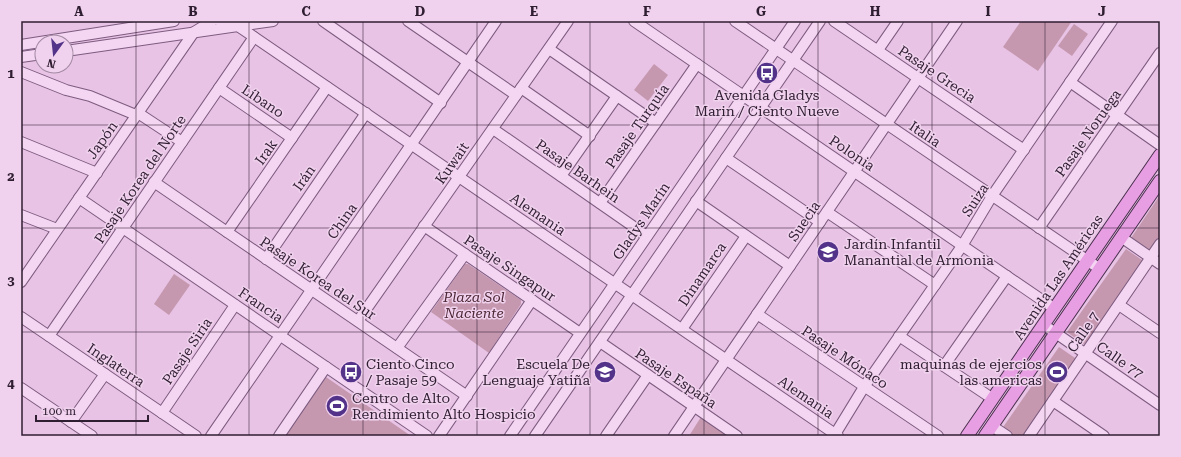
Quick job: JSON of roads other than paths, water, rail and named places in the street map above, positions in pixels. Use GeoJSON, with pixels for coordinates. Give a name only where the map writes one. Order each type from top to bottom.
{"type":"FeatureCollection","features":[{"type":"Feature","properties":{"kind":"main road","name":"Avenida Las Américas"},"geometry":{"type":"LineString","coordinates":[[967,436],[1160,155]]}},
{"type":"Feature","properties":{"kind":"main road","name":"Avenida Las Américas"},"geometry":{"type":"LineString","coordinates":[[989,431],[1160,181]]}},
{"type":"Feature","properties":{"kind":"street"},"geometry":{"type":"LineString","coordinates":[[21,45],[174,21]]}},
{"type":"Feature","properties":{"kind":"street","name":"Japón"},"geometry":{"type":"LineString","coordinates":[[21,282],[194,32],[212,21]]}},
{"type":"Feature","properties":{"kind":"street","name":"Alemania"},"geometry":{"type":"LineString","coordinates":[[220,21],[238,26],[836,435]]}},
{"type":"Feature","properties":{"kind":"street"},"geometry":{"type":"LineString","coordinates":[[74,50],[274,21]]}},
{"type":"Feature","properties":{"kind":"street"},"geometry":{"type":"LineString","coordinates":[[323,21],[441,103]]}},
{"type":"Feature","properties":{"kind":"street"},"geometry":{"type":"LineString","coordinates":[[408,21],[469,62],[590,136]]}},
{"type":"Feature","properties":{"kind":"street","name":"China"},"geometry":{"type":"LineString","coordinates":[[211,436],[496,21]]}},
{"type":"Feature","properties":{"kind":"street","name":"Kuwait"},"geometry":{"type":"LineString","coordinates":[[358,321],[568,21]]}},
{"type":"Feature","properties":{"kind":"street","name":"Polonia"},"geometry":{"type":"LineString","coordinates":[[634,21],[1055,309]]}},
{"type":"Feature","properties":{"kind":"street","name":"Italia"},"geometry":{"type":"LineString","coordinates":[[735,21],[1100,269]]}},
{"type":"Feature","properties":{"kind":"street","name":"Gladys Marín"},"geometry":{"type":"LineString","coordinates":[[510,436],[795,21]]}},
{"type":"Feature","properties":{"kind":"street"},"geometry":{"type":"LineString","coordinates":[[536,436],[820,21]]}},
{"type":"Feature","properties":{"kind":"street","name":"Pasaje Grecia"},"geometry":{"type":"LineString","coordinates":[[834,21],[1024,150]]}},
{"type":"Feature","properties":{"kind":"street"},"geometry":{"type":"LineString","coordinates":[[878,50],[898,21]]}},
{"type":"Feature","properties":{"kind":"street","name":"Suecia"},"geometry":{"type":"LineString","coordinates":[[674,436],[957,21]]}},
{"type":"Feature","properties":{"kind":"street","name":"Suiza"},"geometry":{"type":"LineString","coordinates":[[836,435],[864,387],[962,246],[992,196],[1070,82],[1108,23]]}},
{"type":"Feature","properties":{"kind":"street","name":"Pasaje Korea del Norte"},"geometry":{"type":"LineString","coordinates":[[49,336],[254,37]]}},
{"type":"Feature","properties":{"kind":"street"},"geometry":{"type":"LineString","coordinates":[[549,49],[656,123]]}},
{"type":"Feature","properties":{"kind":"street","name":"Pasaje Noruega"},"geometry":{"type":"LineString","coordinates":[[1039,228],[1160,53]]}},
{"type":"Feature","properties":{"kind":"street"},"geometry":{"type":"LineString","coordinates":[[21,57],[34,55]]}},
{"type":"Feature","properties":{"kind":"street","name":"Pasaje Turquía"},"geometry":{"type":"LineString","coordinates":[[600,203],[697,64]]}},
{"type":"Feature","properties":{"kind":"street"},"geometry":{"type":"LineString","coordinates":[[21,72],[66,90],[90,96],[137,114],[182,142]]}},
{"type":"Feature","properties":{"kind":"street"},"geometry":{"type":"LineString","coordinates":[[1070,82],[1160,145]]}},
{"type":"Feature","properties":{"kind":"street","name":"Irak"},"geometry":{"type":"LineString","coordinates":[[227,232],[327,87]]}},
{"type":"Feature","properties":{"kind":"street","name":"Líbano"},"geometry":{"type":"LineString","coordinates":[[219,88],[292,138]]}},
{"type":"Feature","properties":{"kind":"street"},"geometry":{"type":"LineString","coordinates":[[561,176],[617,96]]}},
{"type":"Feature","properties":{"kind":"street","name":"Irán"},"geometry":{"type":"LineString","coordinates":[[266,259],[366,114]]}},
{"type":"Feature","properties":{"kind":"street","name":"Pasaje Barhein"},"geometry":{"type":"LineString","coordinates":[[493,129],[647,236]]}},
{"type":"Feature","properties":{"kind":"street"},"geometry":{"type":"LineString","coordinates":[[21,142],[96,173]]}},
{"type":"Feature","properties":{"kind":"street"},"geometry":{"type":"LineString","coordinates":[[726,158],[820,222]]}},
{"type":"Feature","properties":{"kind":"street","name":"Pasaje Korea del Sur"},"geometry":{"type":"LineString","coordinates":[[154,182],[467,396]]}},
{"type":"Feature","properties":{"kind":"street","name":"Francia"},"geometry":{"type":"LineString","coordinates":[[79,198],[426,436]]}},
{"type":"Feature","properties":{"kind":"street"},"geometry":{"type":"LineString","coordinates":[[696,202],[790,266]]}},
{"type":"Feature","properties":{"kind":"street"},"geometry":{"type":"LineString","coordinates":[[827,212],[935,285]]}},
{"type":"Feature","properties":{"kind":"street"},"geometry":{"type":"LineString","coordinates":[[21,215],[58,230]]}},
{"type":"Feature","properties":{"kind":"street","name":"Pasaje Singapur"},"geometry":{"type":"LineString","coordinates":[[424,226],[580,333]]}},
{"type":"Feature","properties":{"kind":"street","name":"Dinamarca"},"geometry":{"type":"LineString","coordinates":[[682,329],[746,236]]}},
{"type":"Feature","properties":{"kind":"street"},"geometry":{"type":"LineString","coordinates":[[1121,237],[1160,264]]}},
{"type":"Feature","properties":{"kind":"street","name":"Calle 7"},"geometry":{"type":"LineString","coordinates":[[1030,436],[1160,244]]}},
{"type":"Feature","properties":{"kind":"street"},"geometry":{"type":"LineString","coordinates":[[398,348],[465,254]]}},
{"type":"Feature","properties":{"kind":"street"},"geometry":{"type":"LineString","coordinates":[[944,366],[1007,276]]}},
{"type":"Feature","properties":{"kind":"street"},"geometry":{"type":"LineString","coordinates":[[439,436],[532,300]]}},
{"type":"Feature","properties":{"kind":"street","name":"Pasaje Siria"},"geometry":{"type":"LineString","coordinates":[[162,413],[236,305]]}},
{"type":"Feature","properties":{"kind":"street"},"geometry":{"type":"LineString","coordinates":[[1119,305],[1160,333]]}},
{"type":"Feature","properties":{"kind":"street","name":"Pasaje Mónaco"},"geometry":{"type":"LineString","coordinates":[[757,314],[938,436]]}},
{"type":"Feature","properties":{"kind":"street","name":"Inglaterra"},"geometry":{"type":"LineString","coordinates":[[21,317],[196,436]]}},
{"type":"Feature","properties":{"kind":"street","name":"Calle 77"},"geometry":{"type":"LineString","coordinates":[[1044,325],[1160,405]]}},
{"type":"Feature","properties":{"kind":"street"},"geometry":{"type":"LineString","coordinates":[[899,336],[993,399]]}},
{"type":"Feature","properties":{"kind":"street","name":"Pasaje España"},"geometry":{"type":"LineString","coordinates":[[600,342],[737,436]]}},
{"type":"Feature","properties":{"kind":"street"},"geometry":{"type":"LineString","coordinates":[[279,436],[326,367]]}},
{"type":"Feature","properties":{"kind":"street"},"geometry":{"type":"LineString","coordinates":[[71,422],[105,374]]}},
{"type":"Feature","properties":{"kind":"street"},"geometry":{"type":"LineString","coordinates":[[606,436],[648,375]]}},
{"type":"Feature","properties":{"kind":"street"},"geometry":{"type":"LineString","coordinates":[[21,388],[92,436]]}},
{"type":"Feature","properties":{"kind":"street"},"geometry":{"type":"LineString","coordinates":[[1053,401],[1104,436]]}},
{"type":"Feature","properties":{"kind":"street"},"geometry":{"type":"LineString","coordinates":[[989,431],[1007,436]]}},
{"type":"Feature","properties":{"kind":"place","name":"Avenida Gladys Marin / Ciento Nueve"},"geometry":{"type":"Point","coordinates":[767,73]}},
{"type":"Feature","properties":{"kind":"place","name":"Jardín Infantil Manantial de Armonia"},"geometry":{"type":"Point","coordinates":[828,252]}},
{"type":"Feature","properties":{"kind":"place","name":"Ciento Cinco / Pasaje 59"},"geometry":{"type":"Point","coordinates":[351,372]}},
{"type":"Feature","properties":{"kind":"place","name":"Escuela De Lenguaje Yatiña"},"geometry":{"type":"Point","coordinates":[605,372]}},
{"type":"Feature","properties":{"kind":"place","name":"maquinas de ejercios las americas"},"geometry":{"type":"Point","coordinates":[1057,372]}},
{"type":"Feature","properties":{"kind":"place","name":"Centro de Alto Rendimiento Alto Hospicio"},"geometry":{"type":"Point","coordinates":[337,406]}},
{"type":"Feature","properties":{"kind":"park label","name":"Plaza Sol Naciente"},"geometry":{"type":"Point","coordinates":[474,306]}}]}
